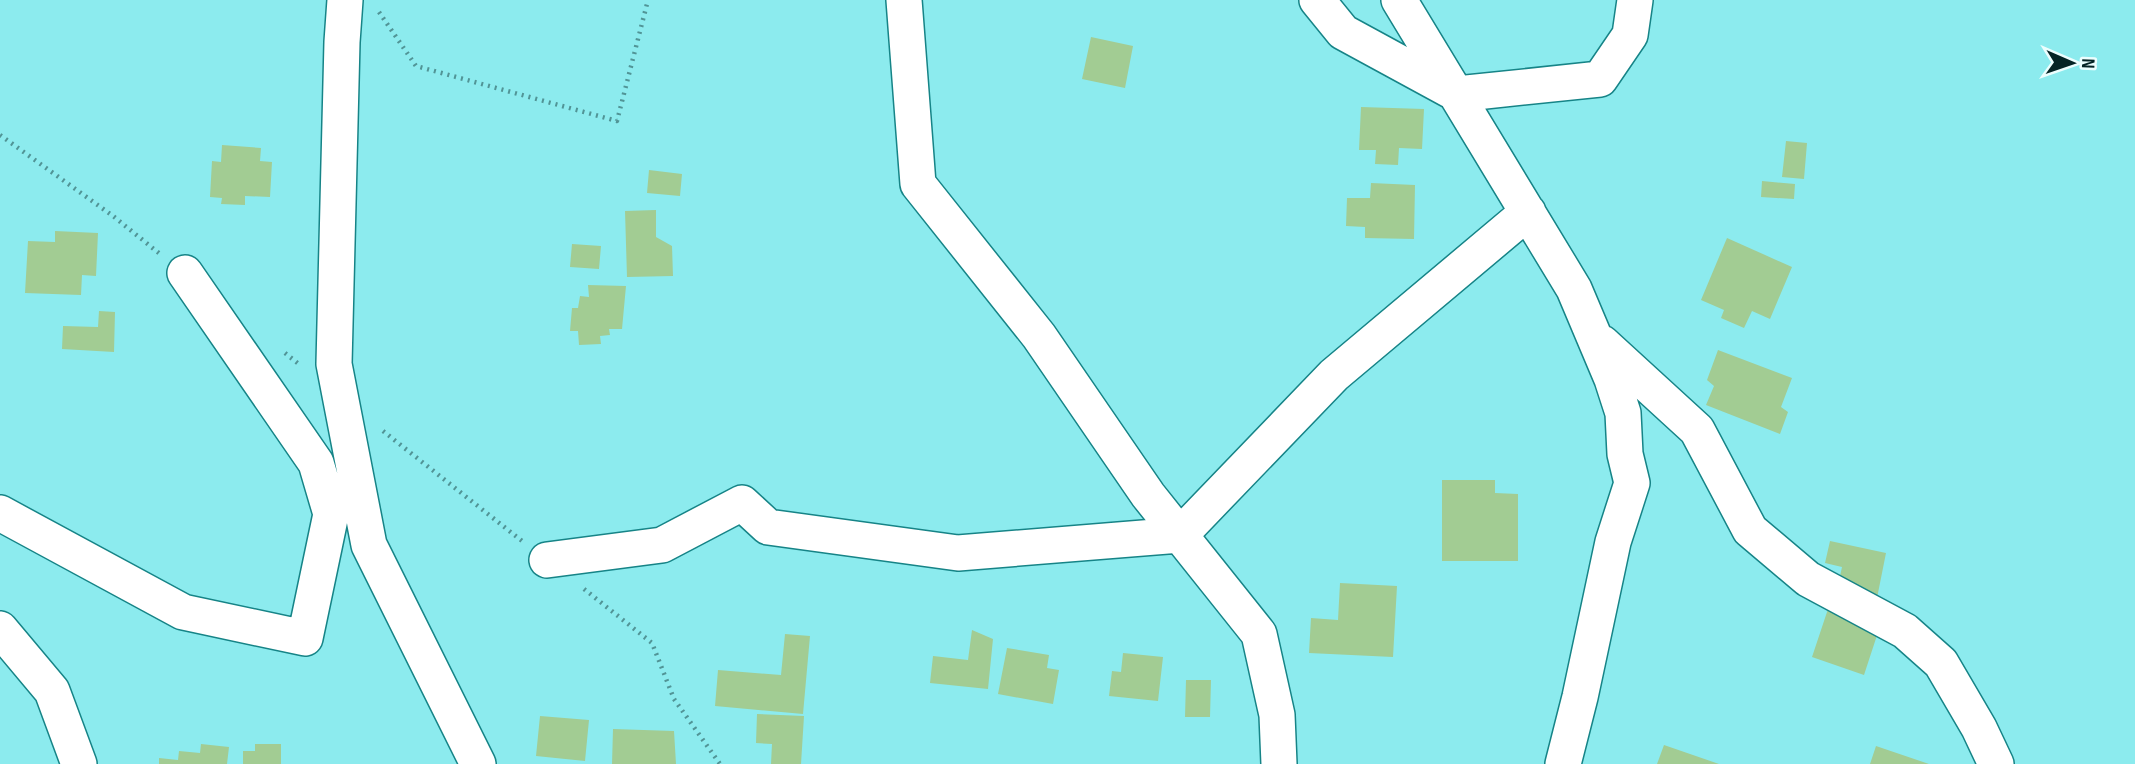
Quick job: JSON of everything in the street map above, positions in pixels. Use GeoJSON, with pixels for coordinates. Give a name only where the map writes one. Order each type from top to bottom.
{"type":"FeatureCollection","features":[{"type":"Feature","properties":{"kind":"street"},"geometry":{"type":"LineString","coordinates":[[345,0],[334,364],[369,545],[478,764]]}},
{"type":"Feature","properties":{"kind":"street"},"geometry":{"type":"LineString","coordinates":[[904,0],[918,184],[1039,336],[1149,495],[1259,634],[1277,715],[1279,764]]}},
{"type":"Feature","properties":{"kind":"street"},"geometry":{"type":"LineString","coordinates":[[1317,0],[1343,32],[1457,94],[1600,79],[1630,35],[1634,0]]}},
{"type":"Feature","properties":{"kind":"street"},"geometry":{"type":"LineString","coordinates":[[1399,0],[1574,289],[1612,379],[1623,413],[1625,454],[1632,484],[1613,542],[1563,764]]}},
{"type":"Feature","properties":{"kind":"street"},"geometry":{"type":"LineString","coordinates":[[547,560],[662,545],[742,503],[768,527],[958,553],[1180,535],[1334,375],[1528,212]]}},
{"type":"Feature","properties":{"kind":"street"},"geometry":{"type":"LineString","coordinates":[[0,513],[184,612],[305,638],[331,514],[316,463],[185,273]]}},
{"type":"Feature","properties":{"kind":"street"},"geometry":{"type":"LineString","coordinates":[[1594,335],[1697,429],[1750,530],[1808,579],[1905,631],[1941,663],[1979,728],[1996,764]]}},
{"type":"Feature","properties":{"kind":"street"},"geometry":{"type":"LineString","coordinates":[[0,629],[51,691],[79,764]]}},
{"type":"Feature","properties":{"kind":"path"},"geometry":{"type":"LineString","coordinates":[[378,11],[416,66],[617,121],[648,0]]}},
{"type":"Feature","properties":{"kind":"building"},"geometry":{"type":"Polygon","coordinates":[[[1091,37],[1133,46],[1125,88],[1082,79],[1091,37]]]}},
{"type":"Feature","properties":{"kind":"building"},"geometry":{"type":"Polygon","coordinates":[[[1361,107],[1424,109],[1422,149],[1399,148],[1398,165],[1375,164],[1376,150],[1359,150],[1361,107]]]}},
{"type":"Feature","properties":{"kind":"building"},"geometry":{"type":"Polygon","coordinates":[[[1786,141],[1807,143],[1804,179],[1782,177],[1786,141]]]}},
{"type":"Feature","properties":{"kind":"building"},"geometry":{"type":"Polygon","coordinates":[[[222,145],[261,148],[260,161],[272,162],[270,197],[245,196],[245,205],[221,204],[222,198],[210,197],[212,161],[221,162],[222,145]]]}},
{"type":"Feature","properties":{"kind":"building"},"geometry":{"type":"Polygon","coordinates":[[[649,170],[682,174],[680,196],[647,193],[649,170]]]}},
{"type":"Feature","properties":{"kind":"building"},"geometry":{"type":"Polygon","coordinates":[[[1762,181],[1795,184],[1794,199],[1761,197],[1762,181]]]}},
{"type":"Feature","properties":{"kind":"building"},"geometry":{"type":"Polygon","coordinates":[[[1371,183],[1415,185],[1414,239],[1365,238],[1365,227],[1346,226],[1347,198],[1370,198],[1371,183]]]}},
{"type":"Feature","properties":{"kind":"building"},"geometry":{"type":"Polygon","coordinates":[[[656,210],[656,237],[672,246],[673,276],[627,277],[625,211],[656,210]]]}},
{"type":"Feature","properties":{"kind":"building"},"geometry":{"type":"Polygon","coordinates":[[[55,231],[98,233],[96,276],[82,275],[81,295],[25,293],[28,241],[55,242],[55,231]]]}},
{"type":"Feature","properties":{"kind":"building"},"geometry":{"type":"Polygon","coordinates":[[[1727,238],[1792,267],[1770,319],[1752,311],[1744,328],[1721,318],[1724,310],[1701,300],[1727,238]]]}},
{"type":"Feature","properties":{"kind":"building"},"geometry":{"type":"Polygon","coordinates":[[[572,244],[601,246],[599,269],[570,267],[572,244]]]}},
{"type":"Feature","properties":{"kind":"building"},"geometry":{"type":"Polygon","coordinates":[[[588,285],[626,286],[622,329],[609,329],[610,335],[600,336],[601,344],[579,345],[578,331],[570,331],[572,308],[578,308],[580,296],[589,297],[588,285]]]}},
{"type":"Feature","properties":{"kind":"building"},"geometry":{"type":"Polygon","coordinates":[[[99,311],[115,312],[114,352],[62,349],[63,326],[98,327],[99,311]]]}},
{"type":"Feature","properties":{"kind":"building"},"geometry":{"type":"Polygon","coordinates":[[[1718,350],[1792,378],[1781,407],[1788,412],[1780,434],[1706,405],[1714,386],[1707,380],[1718,350]]]}},
{"type":"Feature","properties":{"kind":"building"},"geometry":{"type":"Polygon","coordinates":[[[1442,480],[1495,480],[1495,493],[1518,494],[1518,561],[1442,561],[1442,480]]]}},
{"type":"Feature","properties":{"kind":"building"},"geometry":{"type":"Polygon","coordinates":[[[1830,541],[1886,553],[1877,598],[1837,590],[1842,567],[1825,563],[1830,541]]]}},
{"type":"Feature","properties":{"kind":"building"},"geometry":{"type":"Polygon","coordinates":[[[1340,583],[1397,586],[1393,657],[1309,653],[1311,618],[1338,620],[1340,583]]]}},
{"type":"Feature","properties":{"kind":"building"},"geometry":{"type":"Polygon","coordinates":[[[1830,603],[1882,620],[1864,675],[1812,657],[1830,603]]]}},
{"type":"Feature","properties":{"kind":"building"},"geometry":{"type":"Polygon","coordinates":[[[972,630],[993,639],[988,689],[930,683],[933,656],[968,660],[972,630]]]}},
{"type":"Feature","properties":{"kind":"building"},"geometry":{"type":"Polygon","coordinates":[[[785,634],[810,636],[803,714],[715,706],[718,670],[781,675],[785,634]]]}},
{"type":"Feature","properties":{"kind":"building"},"geometry":{"type":"Polygon","coordinates":[[[1007,648],[1049,655],[1047,668],[1059,670],[1053,704],[998,694],[1007,648]]]}},
{"type":"Feature","properties":{"kind":"building"},"geometry":{"type":"Polygon","coordinates":[[[1123,653],[1163,657],[1158,701],[1109,696],[1112,671],[1121,672],[1123,653]]]}},
{"type":"Feature","properties":{"kind":"building"},"geometry":{"type":"Polygon","coordinates":[[[1186,680],[1211,680],[1210,717],[1185,717],[1186,680]]]}},
{"type":"Feature","properties":{"kind":"building"},"geometry":{"type":"Polygon","coordinates":[[[757,714],[804,716],[801,764],[771,764],[772,744],[756,743],[757,714]]]}},
{"type":"Feature","properties":{"kind":"building"},"geometry":{"type":"Polygon","coordinates":[[[540,716],[589,720],[585,761],[536,756],[540,716]]]}},
{"type":"Feature","properties":{"kind":"building"},"geometry":{"type":"Polygon","coordinates":[[[613,729],[674,731],[676,764],[612,764],[613,729]]]}},
{"type":"Feature","properties":{"kind":"building"},"geometry":{"type":"Polygon","coordinates":[[[201,744],[229,747],[227,764],[159,764],[159,758],[178,760],[179,751],[200,753],[201,744]]]}},
{"type":"Feature","properties":{"kind":"building"},"geometry":{"type":"Polygon","coordinates":[[[255,744],[281,744],[281,764],[243,764],[243,751],[255,751],[255,744]]]}},
{"type":"Feature","properties":{"kind":"building"},"geometry":{"type":"Polygon","coordinates":[[[1664,745],[1719,764],[1657,764],[1664,745]]]}},
{"type":"Feature","properties":{"kind":"building"},"geometry":{"type":"Polygon","coordinates":[[[1876,746],[1929,764],[1870,764],[1876,746]]]}}]}
